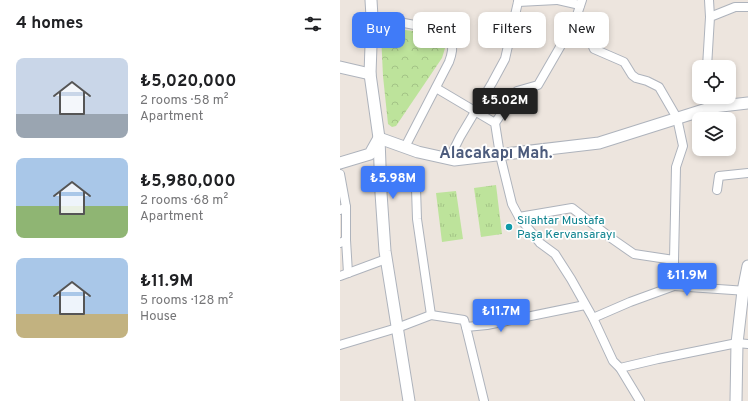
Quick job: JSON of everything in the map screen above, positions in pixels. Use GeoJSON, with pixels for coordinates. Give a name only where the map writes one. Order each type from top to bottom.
{"type":"FeatureCollection","features":[{"type":"Feature","properties":{"kind":"street"},"geometry":{"type":"LineString","coordinates":[[371,0],[372,12]]}},
{"type":"Feature","properties":{"kind":"street"},"geometry":{"type":"LineString","coordinates":[[449,159],[505,59],[518,1],[557,0],[581,3]]}},
{"type":"Feature","properties":{"kind":"street"},"geometry":{"type":"LineString","coordinates":[[707,60],[710,17],[709,0]]}},
{"type":"Feature","properties":{"kind":"street"},"geometry":{"type":"LineString","coordinates":[[710,17],[735,7],[748,7]]}},
{"type":"Feature","properties":{"kind":"street"},"geometry":{"type":"LineString","coordinates":[[405,23],[444,31],[449,36],[452,43],[452,53],[449,62],[405,147]]}},
{"type":"Feature","properties":{"kind":"street"},"geometry":{"type":"LineString","coordinates":[[371,48],[370,74],[379,138],[386,259],[409,401]]}},
{"type":"Feature","properties":{"kind":"street"},"geometry":{"type":"LineString","coordinates":[[559,48],[538,85],[517,91],[495,123],[500,155],[512,204],[540,243],[555,254],[593,318],[613,361],[620,368],[640,401]]}},
{"type":"Feature","properties":{"kind":"street"},"geometry":{"type":"LineString","coordinates":[[593,48],[594,50],[624,62],[632,75],[636,78],[647,81],[659,87],[677,118],[683,146],[676,168],[674,286]]}},
{"type":"Feature","properties":{"kind":"street"},"geometry":{"type":"LineString","coordinates":[[340,67],[370,74]]}},
{"type":"Feature","properties":{"kind":"street"},"geometry":{"type":"LineString","coordinates":[[436,88],[495,123]]}},
{"type":"Feature","properties":{"kind":"street"},"geometry":{"type":"LineString","coordinates":[[736,103],[748,103]]}},
{"type":"Feature","properties":{"kind":"street"},"geometry":{"type":"LineString","coordinates":[[379,138],[418,152],[454,160],[599,143],[677,118],[708,104]]}},
{"type":"Feature","properties":{"kind":"street"},"geometry":{"type":"LineString","coordinates":[[340,163],[370,154],[379,138]]}},
{"type":"Feature","properties":{"kind":"street"},"geometry":{"type":"LineString","coordinates":[[717,190],[719,176],[748,173]]}},
{"type":"Feature","properties":{"kind":"street"},"geometry":{"type":"LineString","coordinates":[[340,174],[343,208],[343,242],[348,273]]}},
{"type":"Feature","properties":{"kind":"street"},"geometry":{"type":"LineString","coordinates":[[416,188],[416,219],[431,315]]}},
{"type":"Feature","properties":{"kind":"street"},"geometry":{"type":"LineString","coordinates":[[520,217],[572,208],[634,254],[674,260]]}},
{"type":"Feature","properties":{"kind":"street"},"geometry":{"type":"LineString","coordinates":[[340,276],[386,259]]}},
{"type":"Feature","properties":{"kind":"street"},"geometry":{"type":"LineString","coordinates":[[736,401],[748,266]]}},
{"type":"Feature","properties":{"kind":"street"},"geometry":{"type":"LineString","coordinates":[[593,318],[630,302],[674,286],[746,291]]}},
{"type":"Feature","properties":{"kind":"street"},"geometry":{"type":"LineString","coordinates":[[466,327],[487,325],[584,305]]}},
{"type":"Feature","properties":{"kind":"street"},"geometry":{"type":"LineString","coordinates":[[340,345],[397,328],[431,315],[464,320],[484,401]]}},
{"type":"Feature","properties":{"kind":"street"},"geometry":{"type":"LineString","coordinates":[[620,368],[658,358],[742,344]]}},
{"type":"Feature","properties":{"kind":"green space"},"geometry":{"type":"Polygon","coordinates":[[[405,30],[413,31],[413,48],[445,48],[442,58],[396,126],[392,127],[388,124],[382,48],[405,48],[405,30]]]}},
{"type":"Feature","properties":{"kind":"green space"},"geometry":{"type":"Polygon","coordinates":[[[496,185],[502,234],[481,237],[474,188],[496,185]]]}},
{"type":"Feature","properties":{"kind":"green space"},"geometry":{"type":"Polygon","coordinates":[[[456,191],[463,239],[442,242],[436,193],[456,191]]]}},
{"type":"Feature","properties":{"kind":"place","name":"Silahtar Mustafa Paşa Kervansarayı"},"geometry":{"type":"Point","coordinates":[509,227]}},
{"type":"Feature","properties":{"kind":"district","name":"Alacakapı Mah."},"geometry":{"type":"Point","coordinates":[496,152]}}]}
